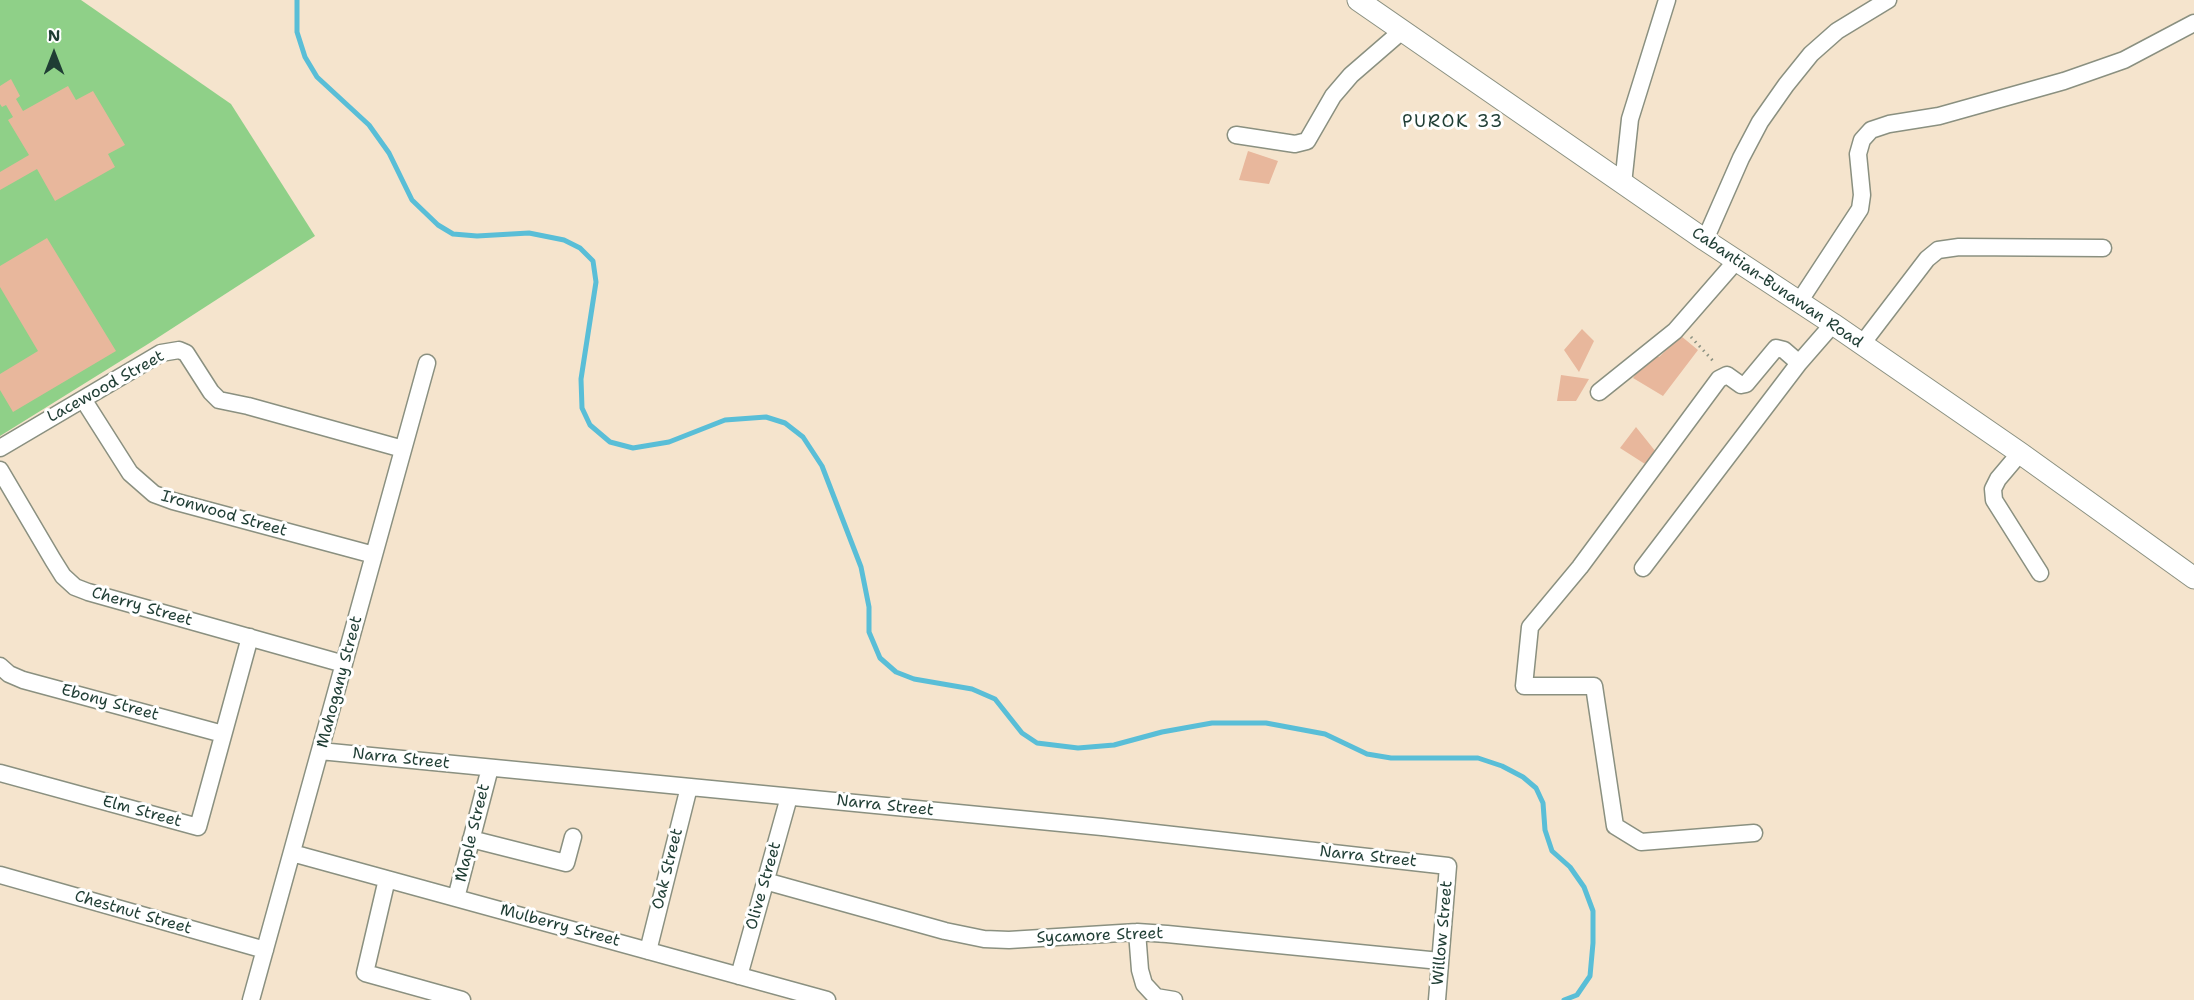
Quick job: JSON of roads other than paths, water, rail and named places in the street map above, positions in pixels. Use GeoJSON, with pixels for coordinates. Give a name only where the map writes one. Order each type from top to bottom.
{"type":"FeatureCollection","features":[{"type":"Feature","properties":{"kind":"main road","name":"Cabantian-Bunawan Road"},"geometry":{"type":"LineString","coordinates":[[1358,0],[1623,184],[1833,324],[2020,453],[2194,579]]}},
{"type":"Feature","properties":{"kind":"street"},"geometry":{"type":"LineString","coordinates":[[1623,184],[1630,119],[1667,0]]}},
{"type":"Feature","properties":{"kind":"street"},"geometry":{"type":"LineString","coordinates":[[1705,240],[1740,158],[1760,122],[1786,85],[1811,54],[1837,31],[1888,0]]}},
{"type":"Feature","properties":{"kind":"street"},"geometry":{"type":"LineString","coordinates":[[1800,302],[1860,209],[1862,195],[1858,154],[1862,140],[1871,130],[1889,124],[1939,116],[2064,81],[2124,60],[2194,23]]}},
{"type":"Feature","properties":{"kind":"street"},"geometry":{"type":"LineString","coordinates":[[1236,135],[1294,144],[1307,141],[1333,96],[1350,75],[1403,30]]}},
{"type":"Feature","properties":{"kind":"street"},"geometry":{"type":"LineString","coordinates":[[1862,344],[1927,259],[1938,250],[1959,247],[2103,248]]}},
{"type":"Feature","properties":{"kind":"street"},"geometry":{"type":"LineString","coordinates":[[1599,392],[1663,342],[1736,261]]}},
{"type":"Feature","properties":{"kind":"street"},"geometry":{"type":"LineString","coordinates":[[1644,568],[1799,363],[1833,324]]}},
{"type":"Feature","properties":{"kind":"street"},"geometry":{"type":"LineString","coordinates":[[1754,833],[1641,842],[1616,826],[1594,686],[1524,686],[1530,627],[1580,567],[1719,379],[1727,375],[1741,385],[1746,384],[1776,348],[1784,350],[1799,363]]}},
{"type":"Feature","properties":{"kind":"street","name":"Lacewood Street"},"geometry":{"type":"LineString","coordinates":[[0,448],[161,353],[179,350],[186,353],[211,392],[219,400],[403,449]]}},
{"type":"Feature","properties":{"kind":"street","name":"Mahogany Street"},"geometry":{"type":"LineString","coordinates":[[251,1000],[427,363]]}},
{"type":"Feature","properties":{"kind":"street","name":"Ironwood Street"},"geometry":{"type":"LineString","coordinates":[[84,399],[130,473],[154,494],[374,555]]}},
{"type":"Feature","properties":{"kind":"street"},"geometry":{"type":"LineString","coordinates":[[2020,453],[1998,479],[1993,489],[1994,500],[2040,573]]}},
{"type":"Feature","properties":{"kind":"street","name":"Cherry Street"},"geometry":{"type":"LineString","coordinates":[[0,470],[53,561],[63,576],[75,587],[344,664]]}},
{"type":"Feature","properties":{"kind":"street","name":"Elm Street"},"geometry":{"type":"LineString","coordinates":[[0,773],[198,827],[250,637]]}},
{"type":"Feature","properties":{"kind":"street","name":"Ebony Street"},"geometry":{"type":"LineString","coordinates":[[0,666],[9,675],[23,680],[224,734]]}},
{"type":"Feature","properties":{"kind":"street","name":"Narra Street"},"geometry":{"type":"LineString","coordinates":[[320,751],[1102,827],[1448,866]]}},
{"type":"Feature","properties":{"kind":"street","name":"Maple Street"},"geometry":{"type":"LineString","coordinates":[[456,898],[490,768]]}},
{"type":"Feature","properties":{"kind":"street","name":"Oak Street"},"geometry":{"type":"LineString","coordinates":[[648,951],[689,787]]}},
{"type":"Feature","properties":{"kind":"street","name":"Olive Street"},"geometry":{"type":"LineString","coordinates":[[739,976],[789,797]]}},
{"type":"Feature","properties":{"kind":"street"},"geometry":{"type":"LineString","coordinates":[[471,839],[566,863],[573,837]]}},
{"type":"Feature","properties":{"kind":"street","name":"Mulberry Street"},"geometry":{"type":"LineString","coordinates":[[292,853],[827,1000]]}},
{"type":"Feature","properties":{"kind":"street","name":"Willow Street"},"geometry":{"type":"LineString","coordinates":[[1437,1000],[1448,866]]}},
{"type":"Feature","properties":{"kind":"street","name":"Chestnut Street"},"geometry":{"type":"LineString","coordinates":[[0,875],[265,950]]}},
{"type":"Feature","properties":{"kind":"street"},"geometry":{"type":"LineString","coordinates":[[387,879],[365,973],[462,1000]]}},
{"type":"Feature","properties":{"kind":"street","name":"Sycamore Street"},"geometry":{"type":"LineString","coordinates":[[765,881],[945,931],[984,939],[1009,940],[1137,932],[1167,933],[1440,961]]}},
{"type":"Feature","properties":{"kind":"street"},"geometry":{"type":"LineString","coordinates":[[1137,932],[1140,970],[1144,984],[1156,997],[1174,1000]]}},
{"type":"Feature","properties":{"kind":"waterway"},"geometry":{"type":"LineString","coordinates":[[297,0],[297,32],[305,57],[317,77],[369,125],[389,153],[412,200],[438,225],[453,234],[477,236],[529,233],[564,240],[580,248],[593,261],[596,282],[581,379],[582,408],[590,425],[610,442],[633,448],[669,442],[725,420],[766,417],[785,423],[803,437],[822,466],[861,567],[869,607],[869,632],[880,658],[896,672],[914,679],[972,689],[995,699],[1022,733],[1037,743],[1078,748],[1114,745],[1162,732],[1212,723],[1266,723],[1325,734],[1367,754],[1391,758],[1478,758],[1502,766],[1523,777],[1536,788],[1543,803],[1545,830],[1552,851],[1570,867],[1584,887],[1593,911],[1590,976],[1577,995],[1564,1000]]}},
{"type":"Feature","properties":{"kind":"district","name":"PUROK 33"},"geometry":{"type":"Point","coordinates":[1453,122]}}]}
